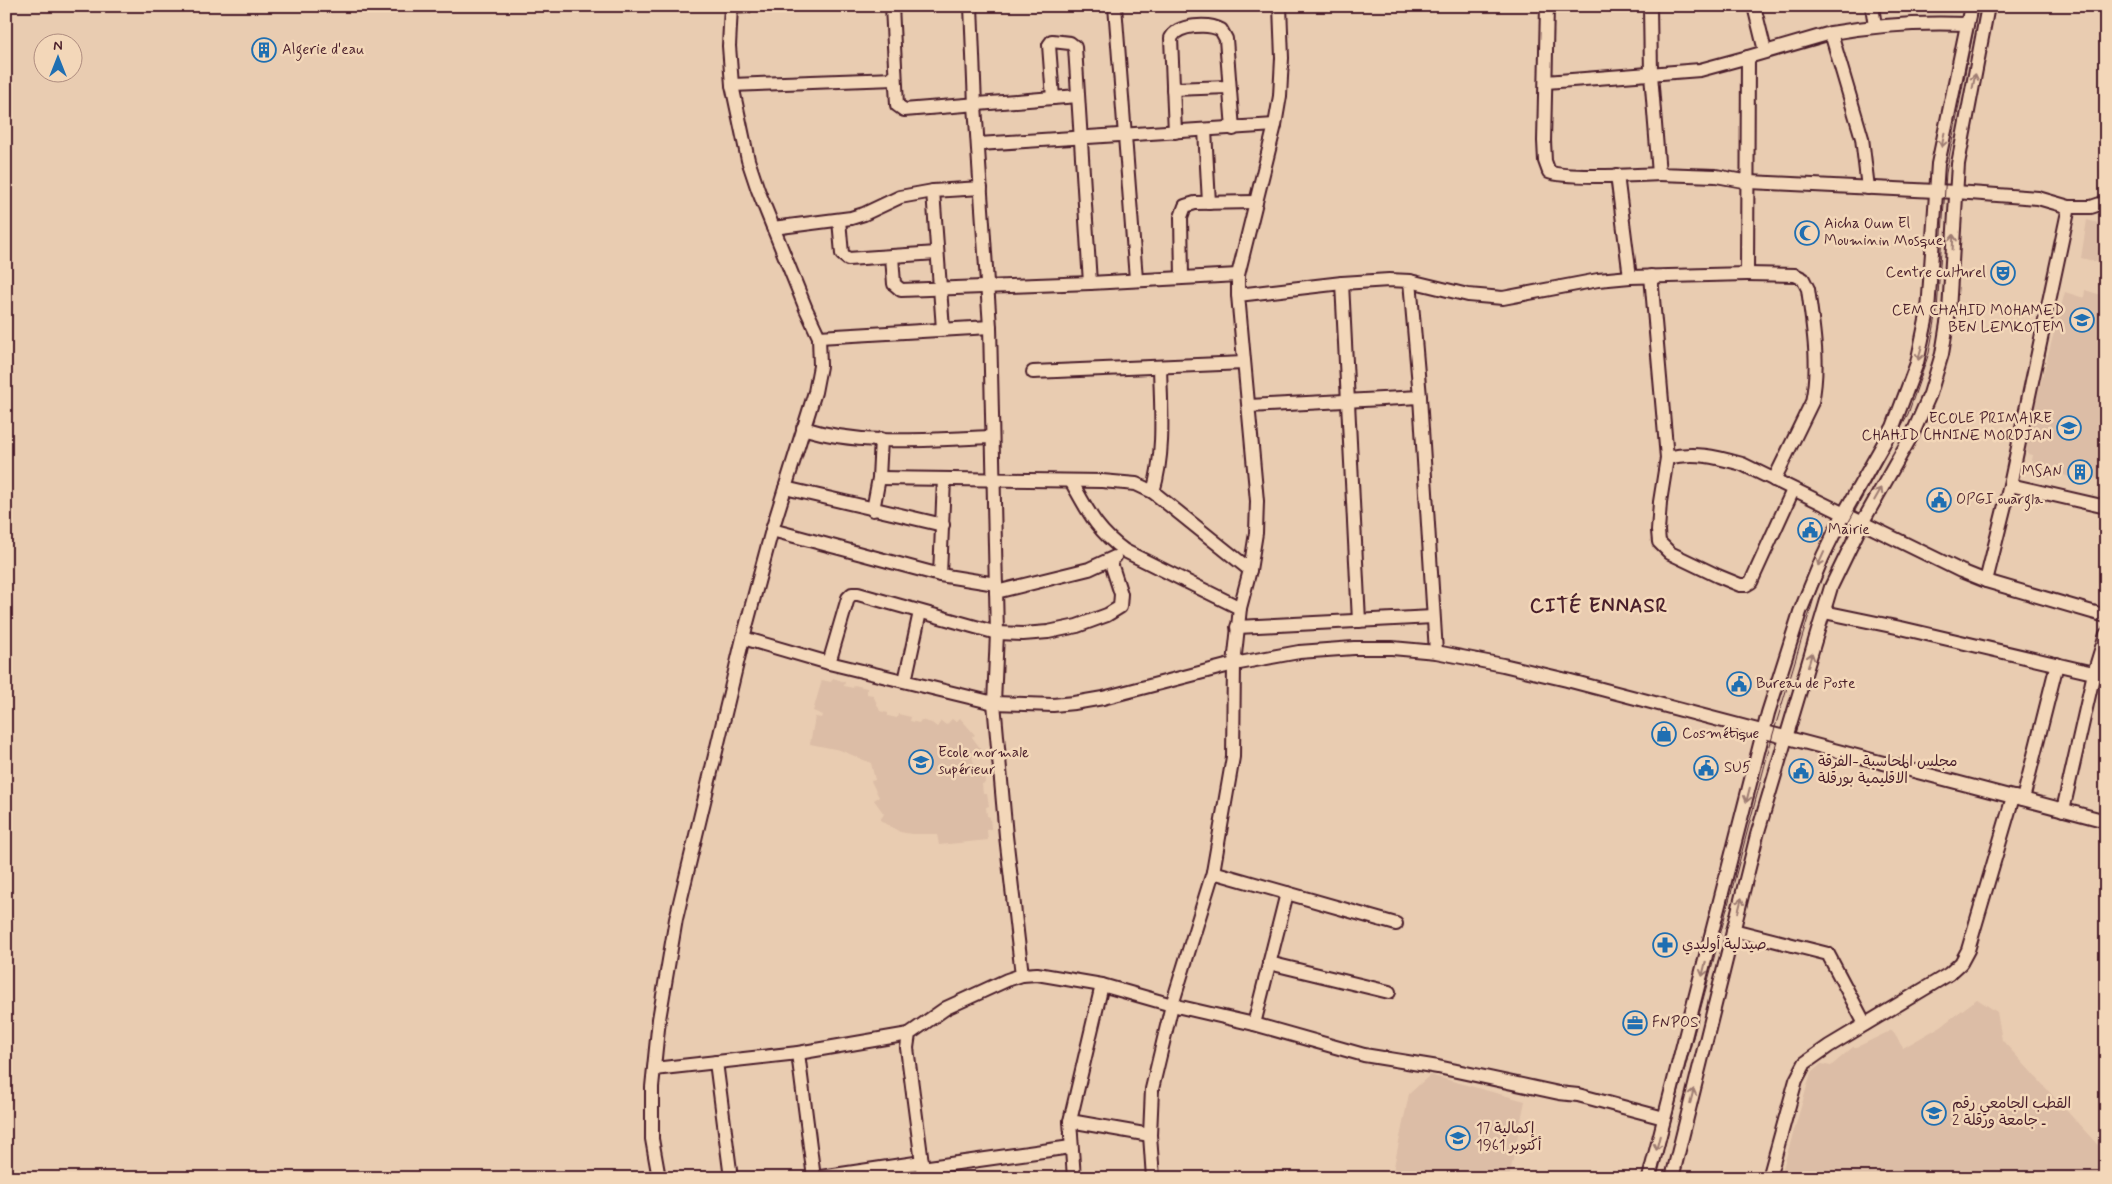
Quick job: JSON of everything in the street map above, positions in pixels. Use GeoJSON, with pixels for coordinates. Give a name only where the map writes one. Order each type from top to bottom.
{"type":"FeatureCollection","features":[{"type":"Feature","properties":{"kind":"street"},"geometry":{"type":"LineString","coordinates":[[659,1178],[652,1139],[654,1069],[659,1019],[676,919],[772,530],[815,392],[820,366],[819,337],[758,190],[748,160],[732,85],[729,46],[731,7],[747,6]]}},
{"type":"Feature","properties":{"kind":"street"},"geometry":{"type":"LineString","coordinates":[[892,6],[897,105],[904,110],[1078,96]]}},
{"type":"Feature","properties":{"kind":"street"},"geometry":{"type":"LineString","coordinates":[[971,6],[990,327],[997,633],[994,703],[1006,836],[1022,975]]}},
{"type":"Feature","properties":{"kind":"street"},"geometry":{"type":"LineString","coordinates":[[1115,6],[1136,279]]}},
{"type":"Feature","properties":{"kind":"street"},"geometry":{"type":"LineString","coordinates":[[1153,1178],[1150,1135],[1152,1089],[1172,1005],[1213,872],[1233,757],[1234,664],[1237,627],[1250,570],[1257,518],[1249,406],[1238,295],[1238,275],[1275,125],[1282,76],[1280,6]]}},
{"type":"Feature","properties":{"kind":"street"},"geometry":{"type":"LineString","coordinates":[[1547,6],[1544,141],[1545,161],[1549,172],[1559,174],[1716,176],[1748,182],[1956,192],[2038,198],[2070,207],[2091,207],[2106,202]]}},
{"type":"Feature","properties":{"kind":"street"},"geometry":{"type":"LineString","coordinates":[[1650,6],[1651,74],[1659,174]]}},
{"type":"Feature","properties":{"kind":"street"},"geometry":{"type":"LineString","coordinates":[[1754,6],[1765,51]]}},
{"type":"Feature","properties":{"kind":"street"},"geometry":{"type":"LineString","coordinates":[[1872,6],[1875,26]]}},
{"type":"Feature","properties":{"kind":"street"},"geometry":{"type":"LineString","coordinates":[[1649,1178],[1763,732],[1800,612],[1823,556],[1843,515],[1893,427],[1910,386],[1917,363],[1928,311],[1936,191],[1947,116],[1971,6]]}},
{"type":"Feature","properties":{"kind":"street"},"geometry":{"type":"LineString","coordinates":[[1672,1178],[1757,834],[1836,574],[1862,523],[1913,433],[1930,394],[1942,354],[1949,311],[1958,164],[1988,6]]}},
{"type":"Feature","properties":{"kind":"street"},"geometry":{"type":"LineString","coordinates":[[1546,82],[1710,68],[1831,33],[1875,26],[1919,23],[1967,24]]}},
{"type":"Feature","properties":{"kind":"street"},"geometry":{"type":"LineString","coordinates":[[1175,132],[1171,42],[1172,35],[1182,28],[1218,28],[1225,34],[1233,129]]}},
{"type":"Feature","properties":{"kind":"street"},"geometry":{"type":"LineString","coordinates":[[1831,33],[1862,138],[1868,188]]}},
{"type":"Feature","properties":{"kind":"street"},"geometry":{"type":"LineString","coordinates":[[1053,98],[1049,45],[1052,41],[1070,43],[1074,45],[1090,282]]}},
{"type":"Feature","properties":{"kind":"street"},"geometry":{"type":"LineString","coordinates":[[1746,274],[1748,57]]}},
{"type":"Feature","properties":{"kind":"street"},"geometry":{"type":"LineString","coordinates":[[732,85],[895,79]]}},
{"type":"Feature","properties":{"kind":"street"},"geometry":{"type":"LineString","coordinates":[[1173,89],[1228,87]]}},
{"type":"Feature","properties":{"kind":"street"},"geometry":{"type":"LineString","coordinates":[[979,144],[1275,125]]}},
{"type":"Feature","properties":{"kind":"street"},"geometry":{"type":"LineString","coordinates":[[1205,130],[1209,203]]}},
{"type":"Feature","properties":{"kind":"street"},"geometry":{"type":"LineString","coordinates":[[1617,175],[1630,277]]}},
{"type":"Feature","properties":{"kind":"street"},"geometry":{"type":"LineString","coordinates":[[773,228],[839,220],[864,214],[900,197],[933,191],[981,188]]}},
{"type":"Feature","properties":{"kind":"street"},"geometry":{"type":"LineString","coordinates":[[933,191],[943,328]]}},
{"type":"Feature","properties":{"kind":"street"},"geometry":{"type":"LineString","coordinates":[[1182,277],[1182,212],[1185,206],[1190,204],[1256,202]]}},
{"type":"Feature","properties":{"kind":"street"},"geometry":{"type":"LineString","coordinates":[[1986,581],[2010,485],[2070,207]]}},
{"type":"Feature","properties":{"kind":"street"},"geometry":{"type":"LineString","coordinates":[[839,220],[840,248],[845,257],[937,253]]}},
{"type":"Feature","properties":{"kind":"street"},"geometry":{"type":"LineString","coordinates":[[892,256],[894,284],[896,288],[901,290],[988,288],[1238,275]]}},
{"type":"Feature","properties":{"kind":"street"},"geometry":{"type":"LineString","coordinates":[[1238,295],[1342,283],[1389,280],[1410,281],[1468,295],[1502,298],[1598,280],[1630,277],[1746,274],[1795,275],[1803,279],[1808,289],[1817,364],[1812,402],[1774,480]]}},
{"type":"Feature","properties":{"kind":"street"},"geometry":{"type":"LineString","coordinates":[[1651,276],[1667,458],[1660,502],[1659,542],[1670,553],[1740,585],[1746,585],[1751,582],[1793,490]]}},
{"type":"Feature","properties":{"kind":"street"},"geometry":{"type":"LineString","coordinates":[[1410,281],[1420,397],[1436,652]]}},
{"type":"Feature","properties":{"kind":"street"},"geometry":{"type":"LineString","coordinates":[[1342,283],[1359,621]]}},
{"type":"Feature","properties":{"kind":"street"},"geometry":{"type":"LineString","coordinates":[[819,337],[943,328],[990,327]]}},
{"type":"Feature","properties":{"kind":"street"},"geometry":{"type":"LineString","coordinates":[[1033,372],[1244,363]]}},
{"type":"Feature","properties":{"kind":"street"},"geometry":{"type":"LineString","coordinates":[[1153,492],[1161,449],[1160,367]]}},
{"type":"Feature","properties":{"kind":"street"},"geometry":{"type":"LineString","coordinates":[[1249,406],[1420,397]]}},
{"type":"Feature","properties":{"kind":"street"},"geometry":{"type":"LineString","coordinates":[[803,428],[835,436],[881,440],[992,438]]}},
{"type":"Feature","properties":{"kind":"street"},"geometry":{"type":"LineString","coordinates":[[873,510],[879,478],[881,440]]}},
{"type":"Feature","properties":{"kind":"street"},"geometry":{"type":"LineString","coordinates":[[1667,458],[1684,455],[1713,456],[1742,464],[1843,515],[1962,571],[1986,581],[2106,616]]}},
{"type":"Feature","properties":{"kind":"street"},"geometry":{"type":"LineString","coordinates":[[879,478],[993,479],[1136,484],[1153,492],[1250,570]]}},
{"type":"Feature","properties":{"kind":"street"},"geometry":{"type":"LineString","coordinates":[[940,575],[944,479]]}},
{"type":"Feature","properties":{"kind":"street"},"geometry":{"type":"LineString","coordinates":[[1071,481],[1095,524],[1125,551],[1240,608]]}},
{"type":"Feature","properties":{"kind":"street"},"geometry":{"type":"LineString","coordinates":[[2010,485],[2106,507]]}},
{"type":"Feature","properties":{"kind":"street"},"geometry":{"type":"LineString","coordinates":[[785,488],[943,525]]}},
{"type":"Feature","properties":{"kind":"street"},"geometry":{"type":"LineString","coordinates":[[772,530],[996,588],[1089,569],[1125,551]]}},
{"type":"Feature","properties":{"kind":"street"},"geometry":{"type":"LineString","coordinates":[[829,662],[848,598],[852,594],[858,594],[997,633],[1024,634],[1048,632],[1077,626],[1116,611],[1122,604],[1121,594],[1110,560]]}},
{"type":"Feature","properties":{"kind":"street"},"geometry":{"type":"LineString","coordinates":[[905,681],[920,612]]}},
{"type":"Feature","properties":{"kind":"street"},"geometry":{"type":"LineString","coordinates":[[1824,612],[2100,674]]}},
{"type":"Feature","properties":{"kind":"street"},"geometry":{"type":"LineString","coordinates":[[1237,627],[1433,617]]}},
{"type":"Feature","properties":{"kind":"street"},"geometry":{"type":"LineString","coordinates":[[2063,810],[2100,674],[2106,634]]}},
{"type":"Feature","properties":{"kind":"street"},"geometry":{"type":"LineString","coordinates":[[744,638],[829,662],[994,703],[1053,705],[1103,698],[1234,664],[1328,649],[1392,648],[1436,652],[1567,680],[2106,821]]}},
{"type":"Feature","properties":{"kind":"street"},"geometry":{"type":"LineString","coordinates":[[1770,1178],[1796,1080],[1802,1067],[1814,1055],[1949,974],[1961,963],[1968,950],[2018,798],[2057,664]]}},
{"type":"Feature","properties":{"kind":"street"},"geometry":{"type":"LineString","coordinates":[[1213,872],[1396,924]]}},
{"type":"Feature","properties":{"kind":"street"},"geometry":{"type":"LineString","coordinates":[[1254,1024],[1288,893]]}},
{"type":"Feature","properties":{"kind":"street"},"geometry":{"type":"LineString","coordinates":[[1733,930],[1828,954],[1865,1024]]}},
{"type":"Feature","properties":{"kind":"street"},"geometry":{"type":"LineString","coordinates":[[1270,963],[1389,992]]}},
{"type":"Feature","properties":{"kind":"street"},"geometry":{"type":"LineString","coordinates":[[654,1069],[798,1053],[909,1034],[946,1008],[1007,980],[1022,975],[1038,974],[1057,976],[1102,986],[1254,1024],[1364,1055],[1438,1067],[1559,1093],[1578,1095],[1664,1118]]}},
{"type":"Feature","properties":{"kind":"street"},"geometry":{"type":"LineString","coordinates":[[1074,1178],[1070,1121],[1102,986]]}},
{"type":"Feature","properties":{"kind":"street"},"geometry":{"type":"LineString","coordinates":[[909,1034],[907,1048],[923,1169]]}},
{"type":"Feature","properties":{"kind":"street"},"geometry":{"type":"LineString","coordinates":[[798,1053],[814,1178],[923,1169],[1071,1147]]}},
{"type":"Feature","properties":{"kind":"street"},"geometry":{"type":"LineString","coordinates":[[716,1062],[731,1178]]}},
{"type":"Feature","properties":{"kind":"street"},"geometry":{"type":"LineString","coordinates":[[1070,1121],[1150,1135]]}},
{"type":"Feature","properties":{"kind":"shaded area"},"geometry":{"type":"Polygon","coordinates":[[[2087,220],[2106,225],[2106,264],[2081,258],[2087,220]]]}},
{"type":"Feature","properties":{"kind":"shaded area","name":"ECOLE PRIMAIRE CHAHID CHNINE MORDJAN"},"geometry":{"type":"Polygon","coordinates":[[[2085,290],[2101,295],[2100,301],[2106,302],[2106,481],[2076,474],[2072,477],[2054,473],[2049,479],[2041,473],[2042,468],[2037,466],[2032,460],[2033,455],[2027,454],[2026,448],[2037,408],[2034,407],[2065,292],[2084,298],[2085,290]]]}},
{"type":"Feature","properties":{"kind":"shaded area","name":"Ecole normale supérieur"},"geometry":{"type":"Polygon","coordinates":[[[833,678],[845,682],[844,686],[853,688],[854,685],[867,688],[867,694],[873,695],[880,711],[888,713],[888,716],[897,718],[898,714],[911,717],[910,721],[919,723],[921,720],[932,723],[937,727],[941,721],[946,725],[952,719],[956,722],[960,718],[975,735],[972,737],[981,749],[972,757],[976,770],[984,774],[983,794],[987,794],[989,806],[986,807],[987,816],[990,817],[991,829],[987,830],[988,840],[939,845],[937,834],[900,832],[880,820],[884,814],[874,800],[879,797],[871,781],[875,780],[871,763],[840,750],[810,744],[815,717],[822,718],[823,715],[813,711],[822,680],[831,682],[833,678]]]}},
{"type":"Feature","properties":{"kind":"shaded area","name":"القطب الجامعي رقم 2 ـ جامعة ورقلة"},"geometry":{"type":"Polygon","coordinates":[[[1977,999],[1997,1012],[2002,1040],[2106,1154],[2106,1178],[1780,1178],[1811,1073],[1821,1064],[1831,1066],[1853,1047],[1857,1047],[1892,1030],[1903,1048],[1941,1026],[1977,999]]]}},
{"type":"Feature","properties":{"kind":"shaded area","name":"إكمالية 17 أكتوبر 1961"},"geometry":{"type":"Polygon","coordinates":[[[1430,1075],[1525,1101],[1509,1178],[1393,1178],[1409,1094],[1430,1075]]]}},
{"type":"Feature","properties":{"kind":"tram line"},"geometry":{"type":"LineString","coordinates":[[1656,1178],[1773,734],[1817,588],[1834,549],[1908,414],[1929,353],[1937,311],[1946,173],[1978,6]]}},
{"type":"Feature","properties":{"kind":"place","name":"Algerie d'eau"},"geometry":{"type":"Point","coordinates":[264,50]}},
{"type":"Feature","properties":{"kind":"place","name":"Aicha Oum El Mouminin Mosque"},"geometry":{"type":"Point","coordinates":[1807,233]}},
{"type":"Feature","properties":{"kind":"place","name":"Centre culturel"},"geometry":{"type":"Point","coordinates":[2003,273]}},
{"type":"Feature","properties":{"kind":"place","name":"CEM CHAHID MOHAMED BEN LEMKOTEM"},"geometry":{"type":"Point","coordinates":[2082,320]}},
{"type":"Feature","properties":{"kind":"place","name":"ECOLE PRIMAIRE CHAHID CHNINE MORDJAN"},"geometry":{"type":"Point","coordinates":[2069,428]}},
{"type":"Feature","properties":{"kind":"place","name":"MSAN"},"geometry":{"type":"Point","coordinates":[2080,472]}},
{"type":"Feature","properties":{"kind":"place","name":"OPGI ouargla"},"geometry":{"type":"Point","coordinates":[1939,500]}},
{"type":"Feature","properties":{"kind":"place","name":"Mairie"},"geometry":{"type":"Point","coordinates":[1810,530]}},
{"type":"Feature","properties":{"kind":"place","name":"Bureau de Poste"},"geometry":{"type":"Point","coordinates":[1739,684]}},
{"type":"Feature","properties":{"kind":"place","name":"Cosmétique"},"geometry":{"type":"Point","coordinates":[1664,734]}},
{"type":"Feature","properties":{"kind":"place","name":"Ecole normale supérieur"},"geometry":{"type":"Point","coordinates":[921,762]}},
{"type":"Feature","properties":{"kind":"place","name":"SU5"},"geometry":{"type":"Point","coordinates":[1706,768]}},
{"type":"Feature","properties":{"kind":"place","name":"مجلس المحاسبة -الفرقة الاقليمية بورقلة"},"geometry":{"type":"Point","coordinates":[1801,771]}},
{"type":"Feature","properties":{"kind":"place","name":"صيدلية أوليدي"},"geometry":{"type":"Point","coordinates":[1665,945]}},
{"type":"Feature","properties":{"kind":"place","name":"FNPOS"},"geometry":{"type":"Point","coordinates":[1635,1023]}},
{"type":"Feature","properties":{"kind":"place","name":"القطب الجامعي رقم 2 ـ جامعة ورقلة"},"geometry":{"type":"Point","coordinates":[1934,1113]}},
{"type":"Feature","properties":{"kind":"place","name":"إكمالية 17 أكتوبر 1961"},"geometry":{"type":"Point","coordinates":[1458,1138]}},
{"type":"Feature","properties":{"kind":"district","name":"CITÉ ENNASR"},"geometry":{"type":"Point","coordinates":[1599,606]}}]}
